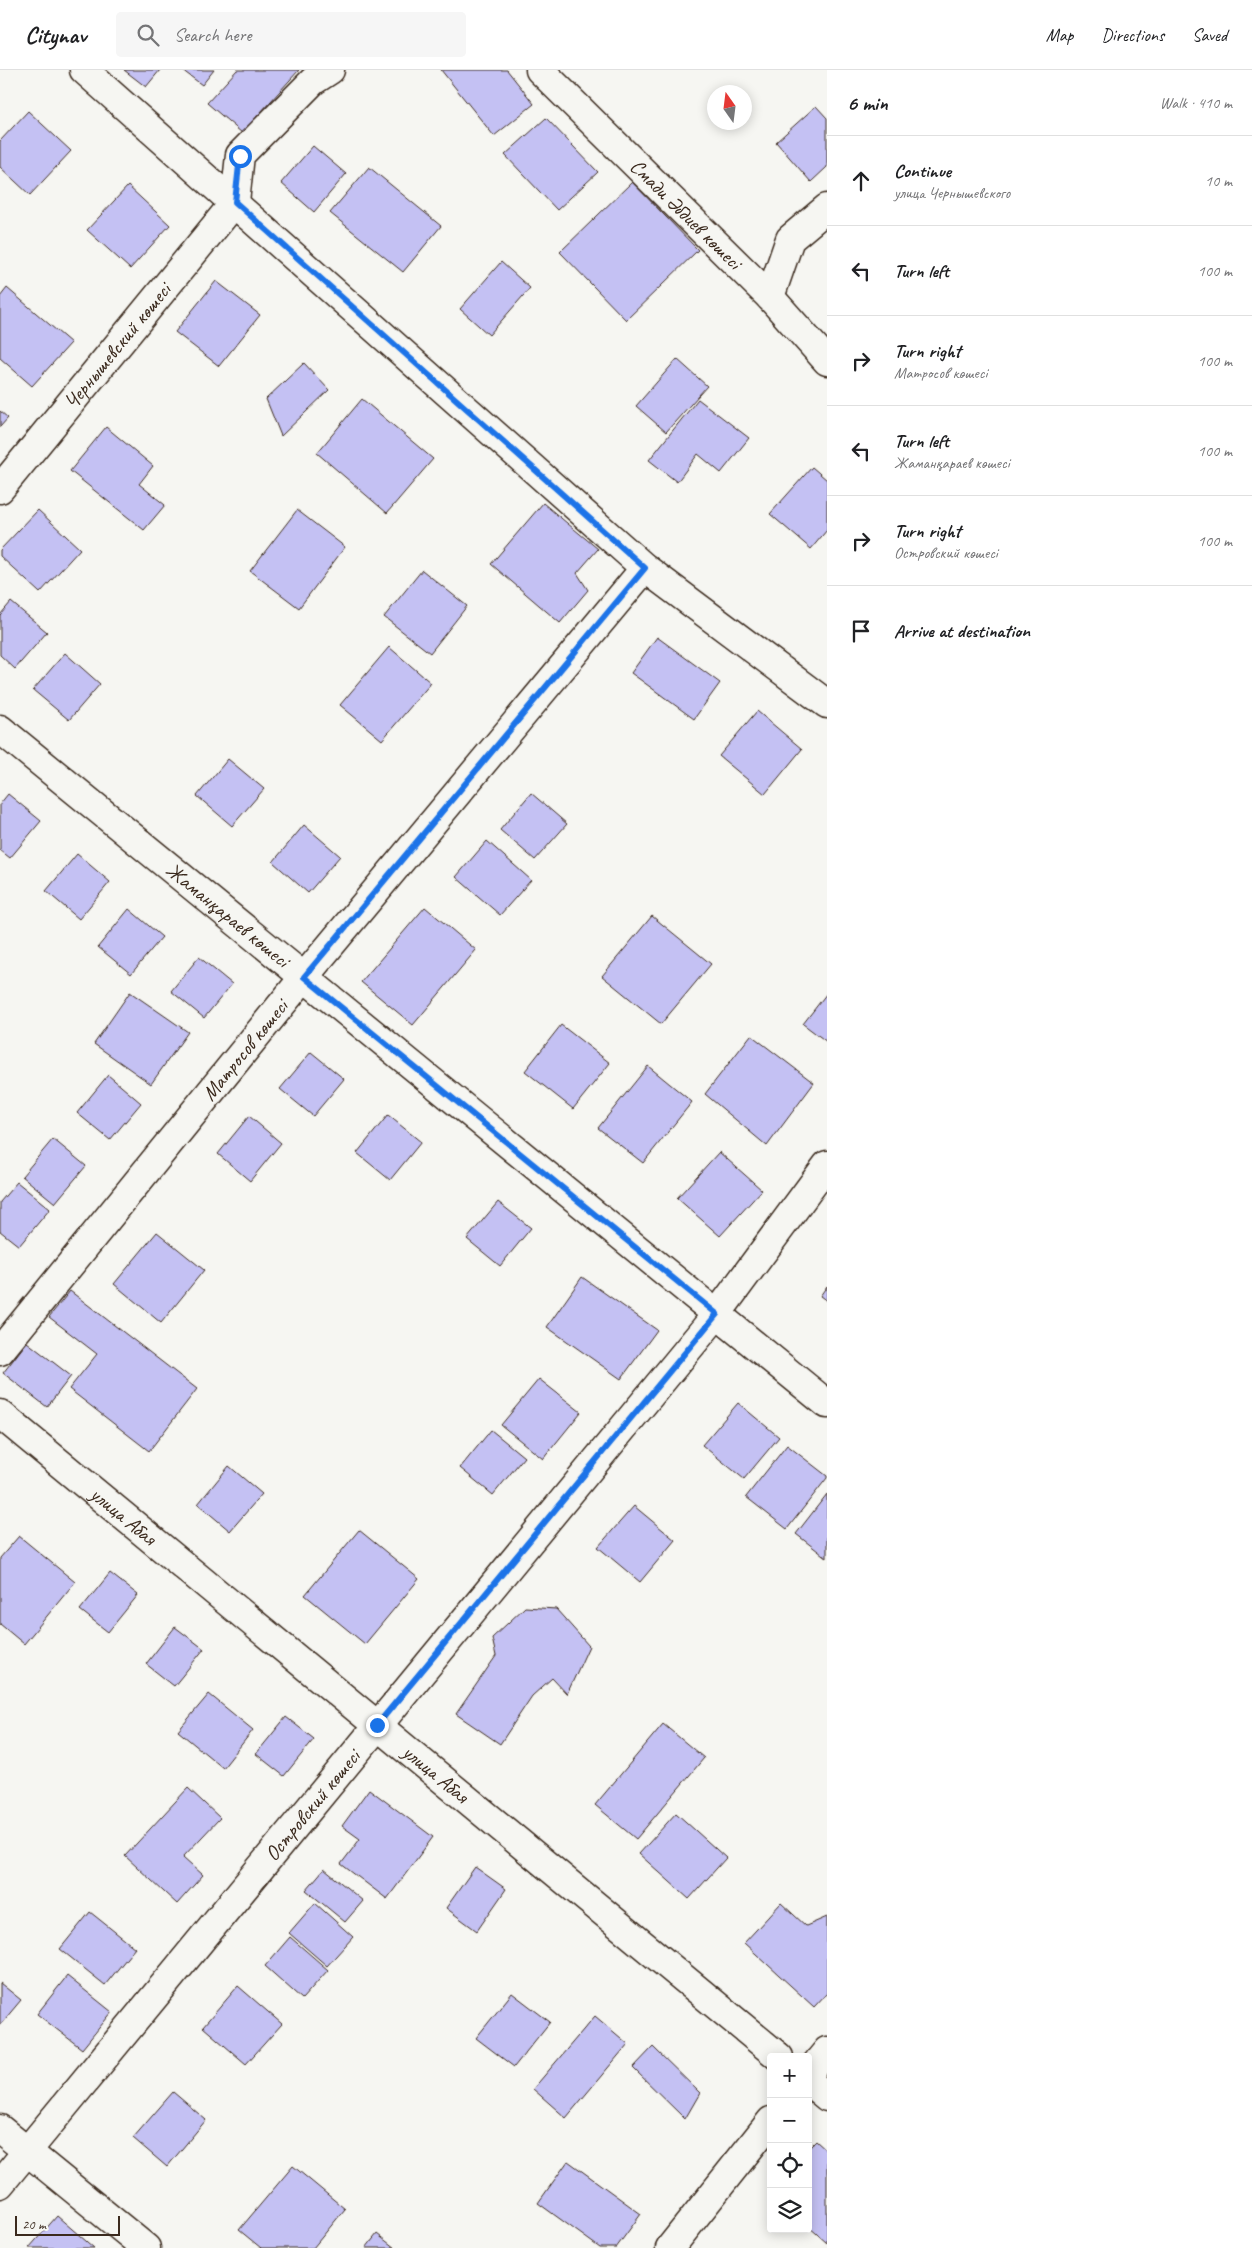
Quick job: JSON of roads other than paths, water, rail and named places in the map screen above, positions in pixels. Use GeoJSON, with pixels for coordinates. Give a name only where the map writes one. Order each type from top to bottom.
{"type":"FeatureCollection","features":[{"type":"Feature","properties":{"kind":"street"},"geometry":{"type":"LineString","coordinates":[[84,70],[235,202],[645,568],[827,704]]}},
{"type":"Feature","properties":{"kind":"street"},"geometry":{"type":"LineString","coordinates":[[235,202],[240,156],[313,81],[330,70]]}},
{"type":"Feature","properties":{"kind":"street","name":"Смади Әбдиев көшесі"},"geometry":{"type":"LineString","coordinates":[[540,70],[770,296],[827,361]]}},
{"type":"Feature","properties":{"kind":"street","name":"Чернышевский көшесі"},"geometry":{"type":"LineString","coordinates":[[0,489],[235,202]]}},
{"type":"Feature","properties":{"kind":"street"},"geometry":{"type":"LineString","coordinates":[[770,296],[790,239],[827,208]]}},
{"type":"Feature","properties":{"kind":"street","name":"Матросов көшесі"},"geometry":{"type":"LineString","coordinates":[[0,1351],[304,977],[645,568]]}},
{"type":"Feature","properties":{"kind":"street","name":"Жаманқараев көшесі"},"geometry":{"type":"LineString","coordinates":[[0,729],[827,1404]]}},
{"type":"Feature","properties":{"kind":"street","name":"Островский көшесі"},"geometry":{"type":"LineString","coordinates":[[0,2184],[717,1314],[827,1165]]}},
{"type":"Feature","properties":{"kind":"street","name":"улица Абая"},"geometry":{"type":"LineString","coordinates":[[0,1414],[774,2053]]}},
{"type":"Feature","properties":{"kind":"street"},"geometry":{"type":"LineString","coordinates":[[812,2069],[827,2051]]}},
{"type":"Feature","properties":{"kind":"street"},"geometry":{"type":"LineString","coordinates":[[812,2084],[827,2096]]}},
{"type":"Feature","properties":{"kind":"street"},"geometry":{"type":"LineString","coordinates":[[670,2248],[767,2126]]}},
{"type":"Feature","properties":{"kind":"street"},"geometry":{"type":"LineString","coordinates":[[0,2129],[146,2248]]}}]}
